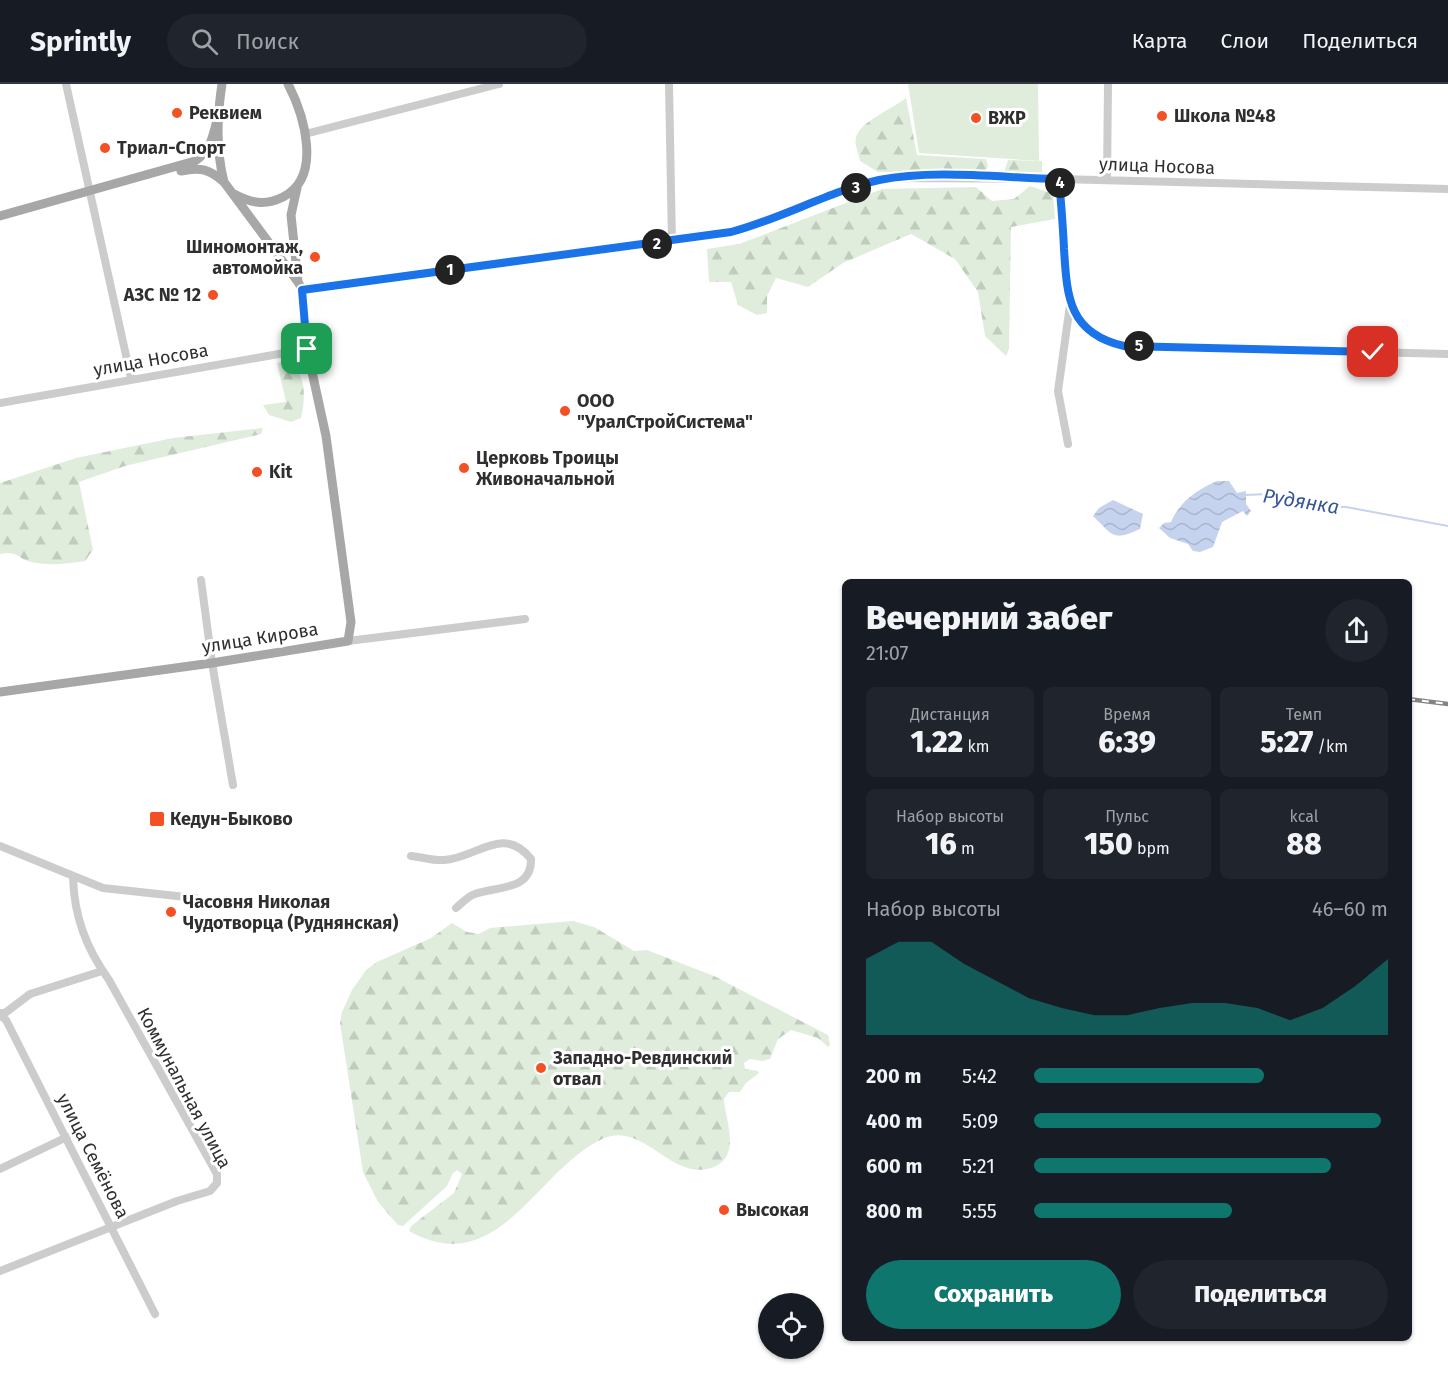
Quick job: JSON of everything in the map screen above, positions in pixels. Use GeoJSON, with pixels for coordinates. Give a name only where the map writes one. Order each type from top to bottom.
{"type":"FeatureCollection","features":[{"type":"Feature","properties":{"kind":"main road"},"geometry":{"type":"LineString","coordinates":[[0,216],[152,175],[204,155],[212,141],[222,84]]}},
{"type":"Feature","properties":{"kind":"main road"},"geometry":{"type":"LineString","coordinates":[[288,84],[305,134],[307,163],[297,188],[291,215],[307,349],[326,436],[336,499],[351,622],[348,641]]}},
{"type":"Feature","properties":{"kind":"main road"},"geometry":{"type":"LineString","coordinates":[[217,120],[220,168],[224,182]]}},
{"type":"Feature","properties":{"kind":"main road"},"geometry":{"type":"LineString","coordinates":[[152,175],[198,168],[210,170],[224,182],[300,286]]}},
{"type":"Feature","properties":{"kind":"main road"},"geometry":{"type":"LineString","coordinates":[[232,193],[248,201],[265,203],[281,198],[297,188]]}},
{"type":"Feature","properties":{"kind":"main road","name":"улица Кирова"},"geometry":{"type":"LineString","coordinates":[[0,692],[212,663],[348,641]]}},
{"type":"Feature","properties":{"kind":"street"},"geometry":{"type":"LineString","coordinates":[[66,84],[131,378]]}},
{"type":"Feature","properties":{"kind":"street"},"geometry":{"type":"LineString","coordinates":[[305,134],[499,84]]}},
{"type":"Feature","properties":{"kind":"street"},"geometry":{"type":"LineString","coordinates":[[669,84],[672,242]]}},
{"type":"Feature","properties":{"kind":"street"},"geometry":{"type":"LineString","coordinates":[[1107,180],[1108,84]]}},
{"type":"Feature","properties":{"kind":"street","name":"улица Носова"},"geometry":{"type":"LineString","coordinates":[[300,286],[672,242],[754,227],[881,180],[942,177],[1448,189]]}},
{"type":"Feature","properties":{"kind":"street"},"geometry":{"type":"LineString","coordinates":[[1059,179],[1067,296],[1070,305],[1088,329],[1112,343],[1124,346],[1448,354]]}},
{"type":"Feature","properties":{"kind":"street"},"geometry":{"type":"LineString","coordinates":[[1068,444],[1058,391],[1070,305]]}},
{"type":"Feature","properties":{"kind":"street","name":"улица Носова"},"geometry":{"type":"LineString","coordinates":[[0,402],[307,349]]}},
{"type":"Feature","properties":{"kind":"street"},"geometry":{"type":"LineString","coordinates":[[201,580],[212,663],[233,785]]}},
{"type":"Feature","properties":{"kind":"street","name":"улица Кирова"},"geometry":{"type":"LineString","coordinates":[[348,641],[525,619]]}},
{"type":"Feature","properties":{"kind":"street"},"geometry":{"type":"LineString","coordinates":[[411,856],[444,860],[503,843],[524,850],[531,859],[531,866],[524,880],[512,886],[472,895],[456,908]]}},
{"type":"Feature","properties":{"kind":"street"},"geometry":{"type":"LineString","coordinates":[[0,846],[103,888],[195,898]]}},
{"type":"Feature","properties":{"kind":"street"},"geometry":{"type":"LineString","coordinates":[[0,1014],[5,1013],[30,994],[102,971],[81,930],[74,901],[73,877]]}},
{"type":"Feature","properties":{"kind":"street","name":"Коммунальная улица"},"geometry":{"type":"LineString","coordinates":[[102,971],[218,1179],[210,1191],[177,1200],[114,1228]]}},
{"type":"Feature","properties":{"kind":"street","name":"улица Семёнова"},"geometry":{"type":"LineString","coordinates":[[0,1014],[6,1020],[67,1137],[155,1314]]}},
{"type":"Feature","properties":{"kind":"street"},"geometry":{"type":"LineString","coordinates":[[0,1169],[67,1137]]}},
{"type":"Feature","properties":{"kind":"street"},"geometry":{"type":"LineString","coordinates":[[0,1271],[114,1228]]}},
{"type":"Feature","properties":{"kind":"green space","name":"ВЖР"},"geometry":{"type":"Polygon","coordinates":[[[908,84],[1038,84],[1039,161],[919,153],[908,84]]]}},
{"type":"Feature","properties":{"kind":"green space"},"geometry":{"type":"Polygon","coordinates":[[[906,98],[917,155],[986,159],[988,166],[984,173],[878,172],[860,161],[856,143],[858,132],[869,121],[906,98]]]}},
{"type":"Feature","properties":{"kind":"green space"},"geometry":{"type":"Polygon","coordinates":[[[1008,160],[1042,161],[1042,173],[1004,172],[1008,160]]]}},
{"type":"Feature","properties":{"kind":"green space"},"geometry":{"type":"Polygon","coordinates":[[[1030,186],[1053,194],[1055,219],[1011,227],[1009,349],[1006,356],[985,336],[978,292],[955,259],[911,234],[843,263],[808,287],[776,278],[767,296],[767,313],[757,315],[738,305],[731,282],[709,282],[707,249],[739,244],[882,189],[976,187],[992,201],[1014,199],[1030,186]]]}},
{"type":"Feature","properties":{"kind":"green space"},"geometry":{"type":"Polygon","coordinates":[[[289,360],[299,372],[304,394],[301,418],[291,422],[269,415],[263,405],[286,402],[277,363],[289,360]]]}},
{"type":"Feature","properties":{"kind":"green space"},"geometry":{"type":"Polygon","coordinates":[[[263,428],[261,434],[125,466],[79,482],[93,550],[85,561],[45,564],[31,562],[15,554],[0,554],[0,483],[76,458],[173,438],[263,428]]]}},
{"type":"Feature","properties":{"kind":"green space"},"geometry":{"type":"Polygon","coordinates":[[[573,921],[594,927],[634,951],[647,950],[714,976],[828,1035],[830,1045],[828,1047],[818,1038],[791,1030],[778,1039],[770,1059],[763,1061],[750,1059],[744,1063],[745,1069],[759,1073],[746,1083],[740,1092],[729,1092],[724,1099],[730,1145],[724,1160],[716,1166],[700,1170],[686,1167],[645,1144],[617,1135],[602,1139],[578,1154],[514,1216],[492,1232],[467,1242],[440,1243],[409,1231],[411,1226],[454,1193],[462,1174],[457,1170],[453,1173],[447,1186],[403,1226],[398,1225],[378,1202],[363,1172],[340,1023],[342,1012],[352,990],[366,970],[377,962],[431,938],[452,923],[467,932],[479,934],[490,928],[573,921]]]}},
{"type":"Feature","properties":{"kind":"water"},"geometry":{"type":"Polygon","coordinates":[[[1217,481],[1229,481],[1237,493],[1246,491],[1246,504],[1251,511],[1247,516],[1243,511],[1222,522],[1213,547],[1200,552],[1193,551],[1188,544],[1170,538],[1159,528],[1164,523],[1171,522],[1179,508],[1190,497],[1217,481]]]}},
{"type":"Feature","properties":{"kind":"water"},"geometry":{"type":"Polygon","coordinates":[[[1113,500],[1143,514],[1140,529],[1124,535],[1114,535],[1093,516],[1099,508],[1113,500]]]}},
{"type":"Feature","properties":{"kind":"waterway","name":"Рудянка"},"geometry":{"type":"LineString","coordinates":[[1245,495],[1269,494],[1293,498],[1311,506],[1346,507],[1448,526]]}},
{"type":"Feature","properties":{"kind":"railway"},"geometry":{"type":"LineString","coordinates":[[1412,700],[1448,704]]}},
{"type":"Feature","properties":{"kind":"place","name":"Реквием"},"geometry":{"type":"Point","coordinates":[177,113]}},
{"type":"Feature","properties":{"kind":"place","name":"Школа №48"},"geometry":{"type":"Point","coordinates":[1162,116]}},
{"type":"Feature","properties":{"kind":"place","name":"ВЖР"},"geometry":{"type":"Point","coordinates":[976,118]}},
{"type":"Feature","properties":{"kind":"place","name":"Триал-Спорт"},"geometry":{"type":"Point","coordinates":[105,148]}},
{"type":"Feature","properties":{"kind":"place","name":"Шиномонтаж, автомойка"},"geometry":{"type":"Point","coordinates":[315,257]}},
{"type":"Feature","properties":{"kind":"place","name":"АЗС № 12"},"geometry":{"type":"Point","coordinates":[213,295]}},
{"type":"Feature","properties":{"kind":"place","name":"ООО \"УралСтройСистема\""},"geometry":{"type":"Point","coordinates":[565,411]}},
{"type":"Feature","properties":{"kind":"place","name":"Церковь Троицы Живоначальной"},"geometry":{"type":"Point","coordinates":[464,468]}},
{"type":"Feature","properties":{"kind":"place","name":"Kit"},"geometry":{"type":"Point","coordinates":[257,472]}},
{"type":"Feature","properties":{"kind":"place","name":"Кедун-Быково"},"geometry":{"type":"Point","coordinates":[157,819]}},
{"type":"Feature","properties":{"kind":"place","name":"Часовня Николая Чудотворца (Руднянская)"},"geometry":{"type":"Point","coordinates":[171,912]}},
{"type":"Feature","properties":{"kind":"place","name":"Западно-Ревдинский отвал"},"geometry":{"type":"Point","coordinates":[541,1068]}},
{"type":"Feature","properties":{"kind":"place","name":"Высокая"},"geometry":{"type":"Point","coordinates":[724,1210]}},
{"type":"Feature","properties":{"kind":"route"},"geometry":{"type":"LineString","coordinates":[[307,349],[302,290],[706,237],[754,227],[869,183],[896,178],[942,177],[1059,179],[1067,296],[1070,305],[1088,329],[1112,343],[1124,346],[1373,352]]}}]}
